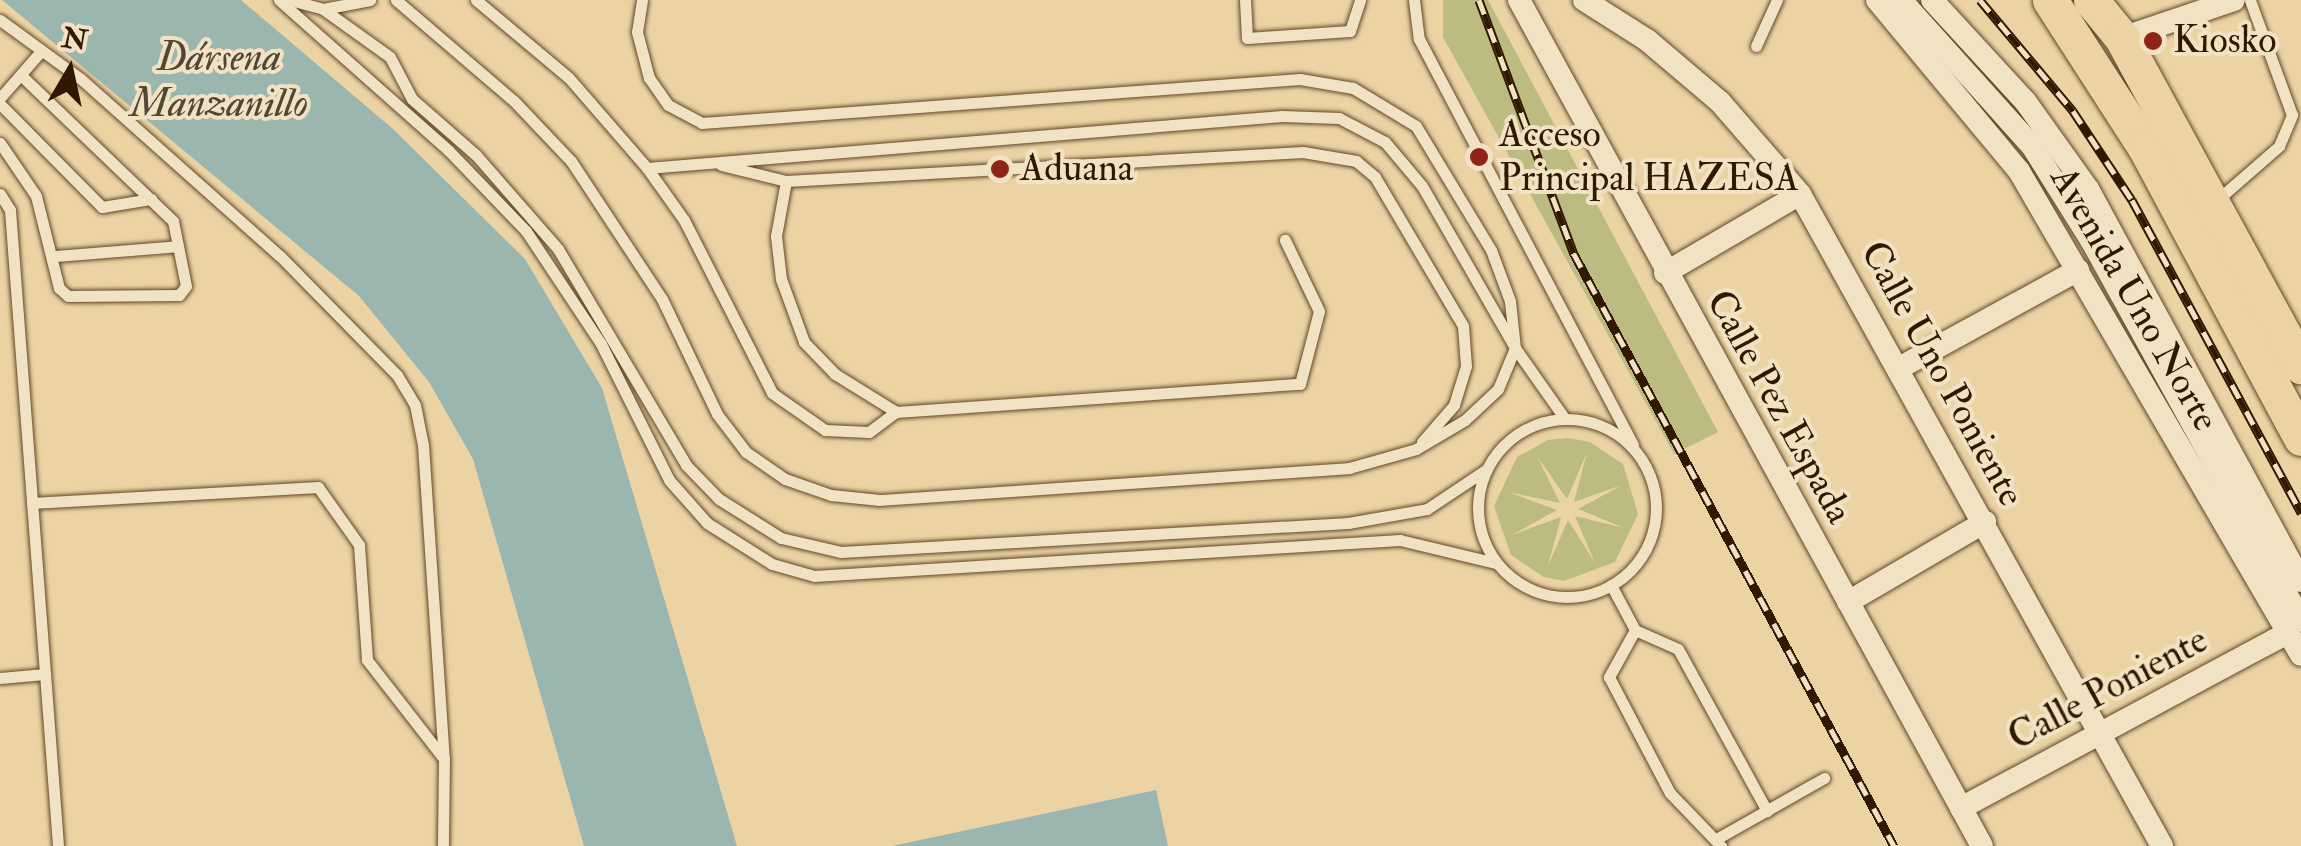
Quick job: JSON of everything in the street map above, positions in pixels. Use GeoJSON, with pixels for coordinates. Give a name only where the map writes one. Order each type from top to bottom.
{"type":"FeatureCollection","features":[{"type":"Feature","properties":{"kind":"main road"},"geometry":{"type":"LineString","coordinates":[[2022,0],[2119,102]]}},
{"type":"Feature","properties":{"kind":"main road"},"geometry":{"type":"LineString","coordinates":[[2050,0],[2119,102],[2301,438]]}},
{"type":"Feature","properties":{"kind":"main road"},"geometry":{"type":"LineString","coordinates":[[2091,0],[2122,38],[2301,366]]}},
{"type":"Feature","properties":{"kind":"street","name":"Calle Pez Espada"},"geometry":{"type":"LineString","coordinates":[[1519,0],[1664,272],[1982,846]]}},
{"type":"Feature","properties":{"kind":"street","name":"Calle Uno Poniente"},"geometry":{"type":"LineString","coordinates":[[1584,0],[1647,40],[1720,102],[1800,194],[1901,367],[2162,846]]}},
{"type":"Feature","properties":{"kind":"street","name":"Avenida Uno Norte"},"geometry":{"type":"LineString","coordinates":[[1877,0],[2019,171],[2295,627],[2301,655]]}},
{"type":"Feature","properties":{"kind":"street"},"geometry":{"type":"LineString","coordinates":[[1901,0],[2032,146],[2092,240],[2295,627]]}},
{"type":"Feature","properties":{"kind":"street"},"geometry":{"type":"LineString","coordinates":[[1932,0],[2025,100],[2088,188],[2301,581]]}},
{"type":"Feature","properties":{"kind":"street"},"geometry":{"type":"LineString","coordinates":[[2122,38],[2234,0]]}},
{"type":"Feature","properties":{"kind":"street"},"geometry":{"type":"LineString","coordinates":[[1664,272],[1800,194]]}},
{"type":"Feature","properties":{"kind":"street"},"geometry":{"type":"LineString","coordinates":[[1901,367],[2078,270]]}},
{"type":"Feature","properties":{"kind":"street"},"geometry":{"type":"LineString","coordinates":[[1848,602],[1985,522]]}},
{"type":"Feature","properties":{"kind":"street","name":"Calle Poniente"},"geometry":{"type":"LineString","coordinates":[[1961,808],[2295,627]]}},
{"type":"Feature","properties":{"kind":"lane"},"geometry":{"type":"LineString","coordinates":[[280,0],[449,152],[526,231],[602,344],[669,480],[707,522],[772,564],[814,576],[1400,540],[1496,563],[1543,594],[1571,598],[1611,585],[1642,558],[1654,532],[1652,477],[1419,39],[1414,0]]}},
{"type":"Feature","properties":{"kind":"lane"},"geometry":{"type":"LineString","coordinates":[[290,0],[323,8],[390,58],[412,98],[476,155],[558,249],[686,465],[719,499],[781,538],[841,552],[1348,523],[1427,509],[1487,469],[1519,434],[1564,420],[1592,423],[1638,453]]}},
{"type":"Feature","properties":{"kind":"lane"},"geometry":{"type":"LineString","coordinates":[[323,8],[370,0]]}},
{"type":"Feature","properties":{"kind":"lane"},"geometry":{"type":"LineString","coordinates":[[396,0],[514,101],[571,161],[662,298],[716,414],[746,452],[785,479],[831,494],[880,500],[1349,468],[1416,450],[1465,420],[1498,390],[1515,348],[1510,301],[1491,250],[1435,150],[1416,126],[1354,88],[1300,79],[702,122],[668,105],[649,78],[637,32],[642,0]]}},
{"type":"Feature","properties":{"kind":"lane"},"geometry":{"type":"LineString","coordinates":[[476,0],[569,78],[648,168],[684,220],[772,393],[826,430],[869,432],[896,412],[1300,384],[1319,311],[1285,240]]}},
{"type":"Feature","properties":{"kind":"lane"},"geometry":{"type":"LineString","coordinates":[[1245,0],[1248,38],[1350,31],[1360,0]]}},
{"type":"Feature","properties":{"kind":"lane"},"geometry":{"type":"LineString","coordinates":[[1756,46],[1777,0]]}},
{"type":"Feature","properties":{"kind":"lane"},"geometry":{"type":"LineString","coordinates":[[2213,204],[2278,146],[2296,113],[2250,0]]}},
{"type":"Feature","properties":{"kind":"lane"},"geometry":{"type":"LineString","coordinates":[[0,20],[280,256],[398,375],[415,405],[424,444],[444,758],[444,846]]}},
{"type":"Feature","properties":{"kind":"lane"},"geometry":{"type":"LineString","coordinates":[[41,51],[0,101],[102,207],[151,199]]}},
{"type":"Feature","properties":{"kind":"lane"},"geometry":{"type":"LineString","coordinates":[[0,144],[36,196],[55,256],[59,288],[68,296],[179,294],[186,286],[173,221],[21,74]]}},
{"type":"Feature","properties":{"kind":"lane"},"geometry":{"type":"LineString","coordinates":[[648,168],[1282,116],[1339,118],[1385,142],[1422,186],[1515,348],[1564,420]]}},
{"type":"Feature","properties":{"kind":"lane"},"geometry":{"type":"LineString","coordinates":[[710,163],[786,181],[1303,152],[1356,161],[1375,177],[1463,326],[1466,366],[1454,404],[1416,450]]}},
{"type":"Feature","properties":{"kind":"lane"},"geometry":{"type":"LineString","coordinates":[[786,181],[776,236],[781,279],[804,342],[834,374],[896,412]]}},
{"type":"Feature","properties":{"kind":"lane"},"geometry":{"type":"LineString","coordinates":[[0,194],[10,210],[58,846]]}},
{"type":"Feature","properties":{"kind":"lane"},"geometry":{"type":"LineString","coordinates":[[55,256],[178,246]]}},
{"type":"Feature","properties":{"kind":"lane"},"geometry":{"type":"LineString","coordinates":[[1487,469],[1478,517],[1496,563]]}},
{"type":"Feature","properties":{"kind":"lane"},"geometry":{"type":"LineString","coordinates":[[32,503],[318,487],[359,545],[367,660],[444,758]]}},
{"type":"Feature","properties":{"kind":"lane"},"geometry":{"type":"LineString","coordinates":[[1611,585],[1634,630],[1678,650],[1766,811]]}},
{"type":"Feature","properties":{"kind":"lane"},"geometry":{"type":"LineString","coordinates":[[1634,630],[1609,677],[1670,794],[1719,842],[1824,778]]}},
{"type":"Feature","properties":{"kind":"lane"},"geometry":{"type":"LineString","coordinates":[[0,678],[45,674]]}},
{"type":"Feature","properties":{"kind":"shaded area"},"geometry":{"type":"Polygon","coordinates":[[[1443,0],[1488,0],[1718,432],[1674,454],[1443,37],[1443,0]]]}},
{"type":"Feature","properties":{"kind":"shaded area"},"geometry":{"type":"Polygon","coordinates":[[[1548,440],[1590,442],[1623,464],[1638,514],[1615,562],[1564,581],[1544,577],[1511,555],[1494,506],[1517,457],[1548,440]],[[1587,452],[1567,499],[1537,456],[1560,503],[1508,492],[1557,510],[1512,535],[1561,517],[1548,566],[1568,520],[1595,563],[1575,516],[1624,528],[1578,509],[1622,485],[1574,502],[1587,452]]]}},
{"type":"Feature","properties":{"kind":"water","name":"Dársena Manzanillo"},"geometry":{"type":"Polygon","coordinates":[[[2,0],[241,0],[393,129],[525,259],[602,388],[737,846],[584,846],[473,459],[429,382],[359,296],[2,0]]]}},
{"type":"Feature","properties":{"kind":"water"},"geometry":{"type":"Polygon","coordinates":[[[1156,790],[1168,846],[892,846],[1156,790]]]}},
{"type":"Feature","properties":{"kind":"railway"},"geometry":{"type":"LineString","coordinates":[[1479,0],[1574,254],[1894,846]]}},
{"type":"Feature","properties":{"kind":"railway"},"geometry":{"type":"LineString","coordinates":[[1980,0],[2073,111],[2132,200],[2301,513]]}},
{"type":"Feature","properties":{"kind":"place","name":"Kiosko"},"geometry":{"type":"Point","coordinates":[2153,41]}},
{"type":"Feature","properties":{"kind":"place","name":"Acceso Principal HAZESA"},"geometry":{"type":"Point","coordinates":[1479,157]}},
{"type":"Feature","properties":{"kind":"place","name":"Aduana"},"geometry":{"type":"Point","coordinates":[1000,169]}}]}
